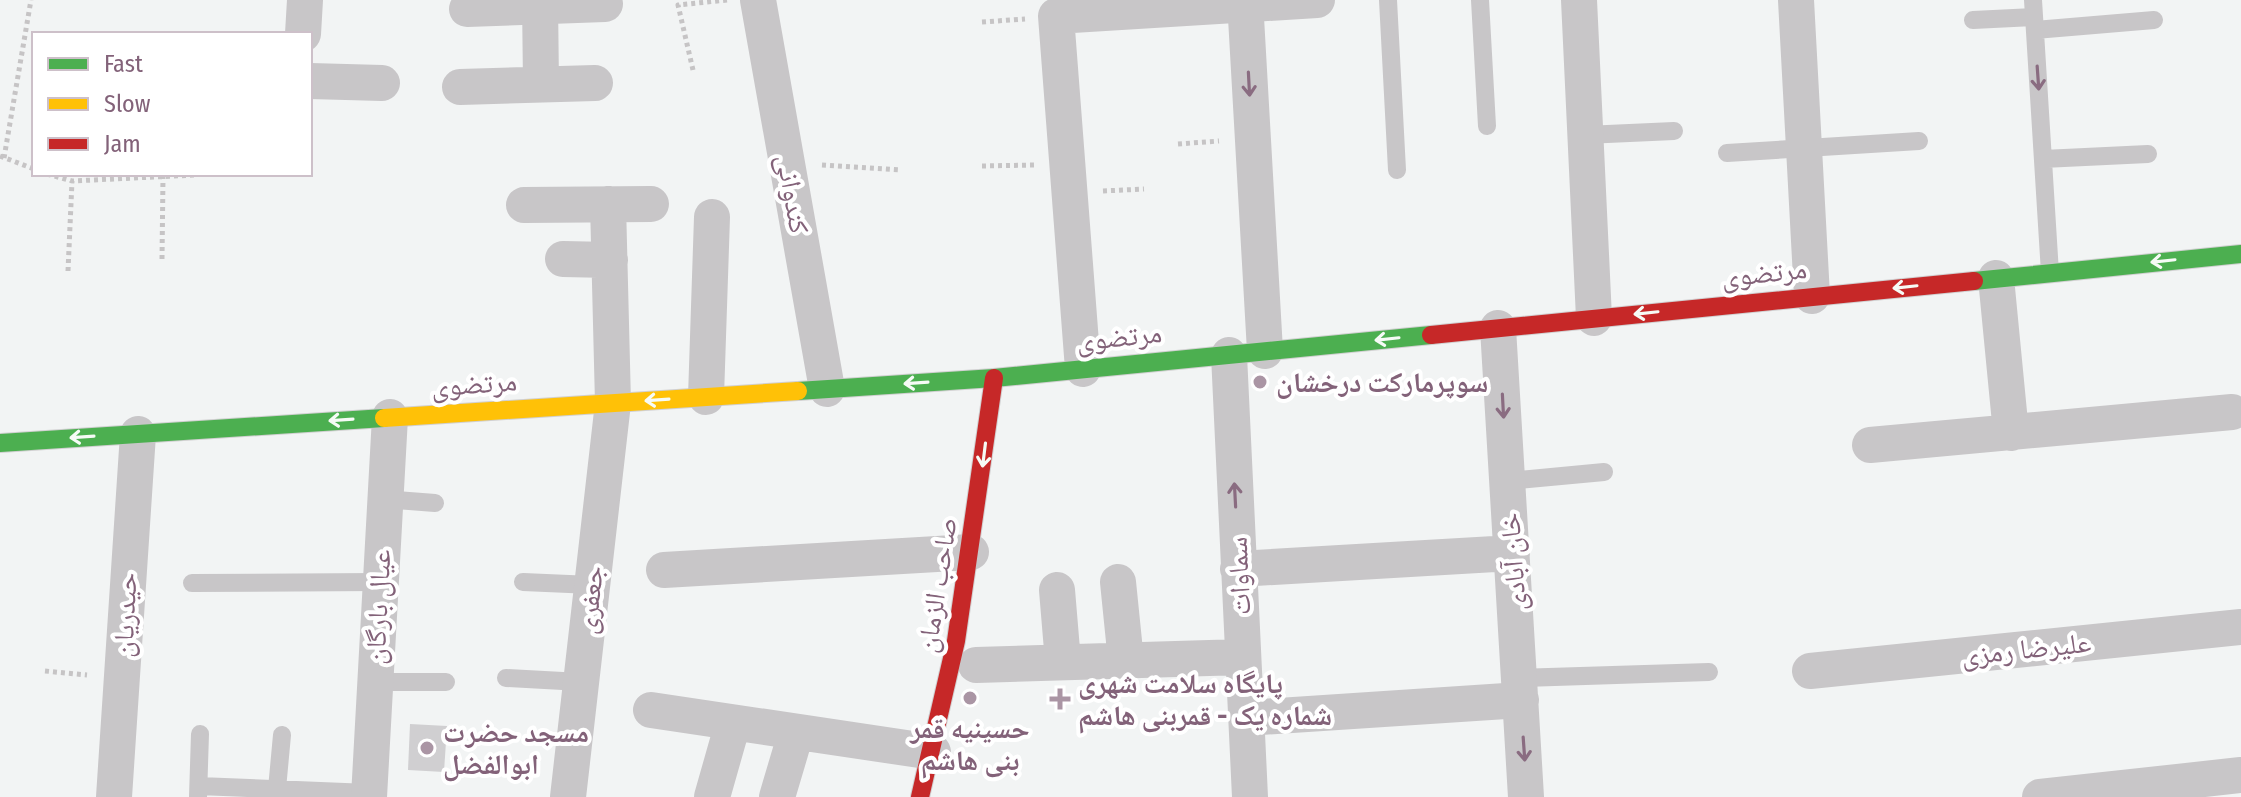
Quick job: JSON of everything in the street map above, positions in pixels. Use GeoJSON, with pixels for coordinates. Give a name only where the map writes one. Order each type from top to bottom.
{"type":"FeatureCollection","features":[{"type":"Feature","properties":{"kind":"street"},"geometry":{"type":"LineString","coordinates":[[303,32],[305,0]]}},
{"type":"Feature","properties":{"kind":"street","name":"کندوانی"},"geometry":{"type":"LineString","coordinates":[[758,0],[827,389]]}},
{"type":"Feature","properties":{"kind":"street"},"geometry":{"type":"LineString","coordinates":[[1083,369],[1056,16],[1317,0]]}},
{"type":"Feature","properties":{"kind":"street"},"geometry":{"type":"LineString","coordinates":[[1579,0],[1594,318]]}},
{"type":"Feature","properties":{"kind":"street"},"geometry":{"type":"LineString","coordinates":[[1796,0],[1812,296]]}},
{"type":"Feature","properties":{"kind":"street"},"geometry":{"type":"LineString","coordinates":[[540,3],[541,84]]}},
{"type":"Feature","properties":{"kind":"street"},"geometry":{"type":"LineString","coordinates":[[467,9],[540,3],[605,4]]}},
{"type":"Feature","properties":{"kind":"street"},"geometry":{"type":"LineString","coordinates":[[1245,3],[1265,351]]}},
{"type":"Feature","properties":{"kind":"street"},"geometry":{"type":"LineString","coordinates":[[312,81],[382,83]]}},
{"type":"Feature","properties":{"kind":"street"},"geometry":{"type":"LineString","coordinates":[[460,87],[595,83]]}},
{"type":"Feature","properties":{"kind":"street","name":"جعفری"},"geometry":{"type":"LineString","coordinates":[[568,797],[613,403],[608,204]]}},
{"type":"Feature","properties":{"kind":"street"},"geometry":{"type":"LineString","coordinates":[[524,205],[651,204]]}},
{"type":"Feature","properties":{"kind":"street"},"geometry":{"type":"LineString","coordinates":[[706,397],[712,217]]}},
{"type":"Feature","properties":{"kind":"street","name":"مرتضوی"},"geometry":{"type":"LineString","coordinates":[[0,443],[994,378],[2241,254]]}},
{"type":"Feature","properties":{"kind":"street"},"geometry":{"type":"LineString","coordinates":[[563,259],[610,260]]}},
{"type":"Feature","properties":{"kind":"street"},"geometry":{"type":"LineString","coordinates":[[1996,278],[2011,433]]}},
{"type":"Feature","properties":{"kind":"street","name":"خان آبادی"},"geometry":{"type":"LineString","coordinates":[[1498,328],[1526,797]]}},
{"type":"Feature","properties":{"kind":"street","name":"سماوات"},"geometry":{"type":"LineString","coordinates":[[1229,355],[1250,797]]}},
{"type":"Feature","properties":{"kind":"street","name":"صاحب الزمان"},"geometry":{"type":"LineString","coordinates":[[920,797],[953,663],[994,378]]}},
{"type":"Feature","properties":{"kind":"street"},"geometry":{"type":"LineString","coordinates":[[1870,445],[2232,412]]}},
{"type":"Feature","properties":{"kind":"street","name":"عیال بارگان"},"geometry":{"type":"LineString","coordinates":[[369,795],[383,499],[390,417]]}},
{"type":"Feature","properties":{"kind":"street","name":"حیدریان"},"geometry":{"type":"LineString","coordinates":[[114,797],[122,678],[142,570],[138,434]]}},
{"type":"Feature","properties":{"kind":"street"},"geometry":{"type":"LineString","coordinates":[[664,570],[971,552]]}},
{"type":"Feature","properties":{"kind":"street"},"geometry":{"type":"LineString","coordinates":[[1238,569],[1512,553]]}},
{"type":"Feature","properties":{"kind":"street"},"geometry":{"type":"LineString","coordinates":[[1118,582],[1126,661]]}},
{"type":"Feature","properties":{"kind":"street"},"geometry":{"type":"LineString","coordinates":[[1057,590],[1063,662]]}},
{"type":"Feature","properties":{"kind":"street","name":"علیرضا رمزی"},"geometry":{"type":"LineString","coordinates":[[1810,671],[2241,627]]}},
{"type":"Feature","properties":{"kind":"street"},"geometry":{"type":"LineString","coordinates":[[976,665],[1243,657]]}},
{"type":"Feature","properties":{"kind":"street"},"geometry":{"type":"LineString","coordinates":[[1246,718],[1520,689]]}},
{"type":"Feature","properties":{"kind":"street"},"geometry":{"type":"LineString","coordinates":[[651,710],[933,752]]}},
{"type":"Feature","properties":{"kind":"street"},"geometry":{"type":"LineString","coordinates":[[712,797],[733,723]]}},
{"type":"Feature","properties":{"kind":"street"},"geometry":{"type":"LineString","coordinates":[[777,797],[796,733]]}},
{"type":"Feature","properties":{"kind":"street"},"geometry":{"type":"LineString","coordinates":[[2040,797],[2241,775]]}},
{"type":"Feature","properties":{"kind":"lane"},"geometry":{"type":"LineString","coordinates":[[1388,0],[1397,170]]}},
{"type":"Feature","properties":{"kind":"lane"},"geometry":{"type":"LineString","coordinates":[[1480,0],[1487,126]]}},
{"type":"Feature","properties":{"kind":"lane"},"geometry":{"type":"LineString","coordinates":[[1973,20],[2034,16],[2154,20]]}},
{"type":"Feature","properties":{"kind":"lane"},"geometry":{"type":"LineString","coordinates":[[2034,16],[2050,273]]}},
{"type":"Feature","properties":{"kind":"lane"},"geometry":{"type":"LineString","coordinates":[[1585,135],[1674,131]]}},
{"type":"Feature","properties":{"kind":"lane"},"geometry":{"type":"LineString","coordinates":[[1727,153],[1919,141]]}},
{"type":"Feature","properties":{"kind":"lane"},"geometry":{"type":"LineString","coordinates":[[2043,159],[2148,154]]}},
{"type":"Feature","properties":{"kind":"lane"},"geometry":{"type":"LineString","coordinates":[[1507,481],[1604,472]]}},
{"type":"Feature","properties":{"kind":"lane"},"geometry":{"type":"LineString","coordinates":[[383,499],[435,503]]}},
{"type":"Feature","properties":{"kind":"lane"},"geometry":{"type":"LineString","coordinates":[[192,583],[379,582]]}},
{"type":"Feature","properties":{"kind":"lane"},"geometry":{"type":"LineString","coordinates":[[523,582],[592,585]]}},
{"type":"Feature","properties":{"kind":"lane"},"geometry":{"type":"LineString","coordinates":[[1520,689],[1709,672]]}},
{"type":"Feature","properties":{"kind":"lane"},"geometry":{"type":"LineString","coordinates":[[506,678],[581,682]]}},
{"type":"Feature","properties":{"kind":"lane"},"geometry":{"type":"LineString","coordinates":[[374,682],[446,682]]}},
{"type":"Feature","properties":{"kind":"lane"},"geometry":{"type":"LineString","coordinates":[[200,734],[198,792],[277,789],[369,795]]}},
{"type":"Feature","properties":{"kind":"lane"},"geometry":{"type":"LineString","coordinates":[[277,789],[282,735]]}},
{"type":"Feature","properties":{"kind":"path"},"geometry":{"type":"LineString","coordinates":[[31,0],[2,157],[32,168]]}},
{"type":"Feature","properties":{"kind":"path"},"geometry":{"type":"LineString","coordinates":[[693,70],[678,5],[732,0]]}},
{"type":"Feature","properties":{"kind":"path"},"geometry":{"type":"LineString","coordinates":[[1178,144],[1252,138]]}},
{"type":"Feature","properties":{"kind":"path"},"geometry":{"type":"LineString","coordinates":[[788,163],[901,170]]}},
{"type":"Feature","properties":{"kind":"path"},"geometry":{"type":"LineString","coordinates":[[982,166],[1067,164]]}},
{"type":"Feature","properties":{"kind":"path"},"geometry":{"type":"LineString","coordinates":[[54,176],[72,181],[180,176]]}},
{"type":"Feature","properties":{"kind":"path"},"geometry":{"type":"LineString","coordinates":[[162,259],[163,177]]}},
{"type":"Feature","properties":{"kind":"path"},"geometry":{"type":"LineString","coordinates":[[68,271],[72,181]]}},
{"type":"Feature","properties":{"kind":"path"},"geometry":{"type":"LineString","coordinates":[[45,671],[122,678]]}},
{"type":"Feature","properties":{"kind":"building","name":"مسجد حضرت ابوالفضل"},"geometry":{"type":"Polygon","coordinates":[[[410,724],[447,726],[444,772],[408,770],[410,724]]]}},
{"type":"Feature","properties":{"kind":"traffic: fast"},"geometry":{"type":"LineString","coordinates":[[1974,281],[2241,254]]}},
{"type":"Feature","properties":{"kind":"traffic: fast"},"geometry":{"type":"LineString","coordinates":[[798,391],[994,378],[1431,335]]}},
{"type":"Feature","properties":{"kind":"traffic: fast"},"geometry":{"type":"LineString","coordinates":[[0,443],[384,418]]}},
{"type":"Feature","properties":{"kind":"traffic: slow"},"geometry":{"type":"LineString","coordinates":[[384,418],[798,391]]}},
{"type":"Feature","properties":{"kind":"traffic: jam"},"geometry":{"type":"LineString","coordinates":[[1431,335],[1974,281]]}},
{"type":"Feature","properties":{"kind":"traffic: jam"},"geometry":{"type":"LineString","coordinates":[[920,797],[956,641],[994,378]]}},
{"type":"Feature","properties":{"kind":"place","name":"سوپرمارکت درخشان"},"geometry":{"type":"Point","coordinates":[1260,382]}},
{"type":"Feature","properties":{"kind":"place","name":"حسینیه قمر بنی هاشم"},"geometry":{"type":"Point","coordinates":[970,698]}},
{"type":"Feature","properties":{"kind":"place","name":"پایگاه سلامت شهری شماره یک - قمربنی هاشم"},"geometry":{"type":"Point","coordinates":[1060,699]}},
{"type":"Feature","properties":{"kind":"place","name":"مسجد حضرت ابوالفضل"},"geometry":{"type":"Point","coordinates":[427,748]}}]}
